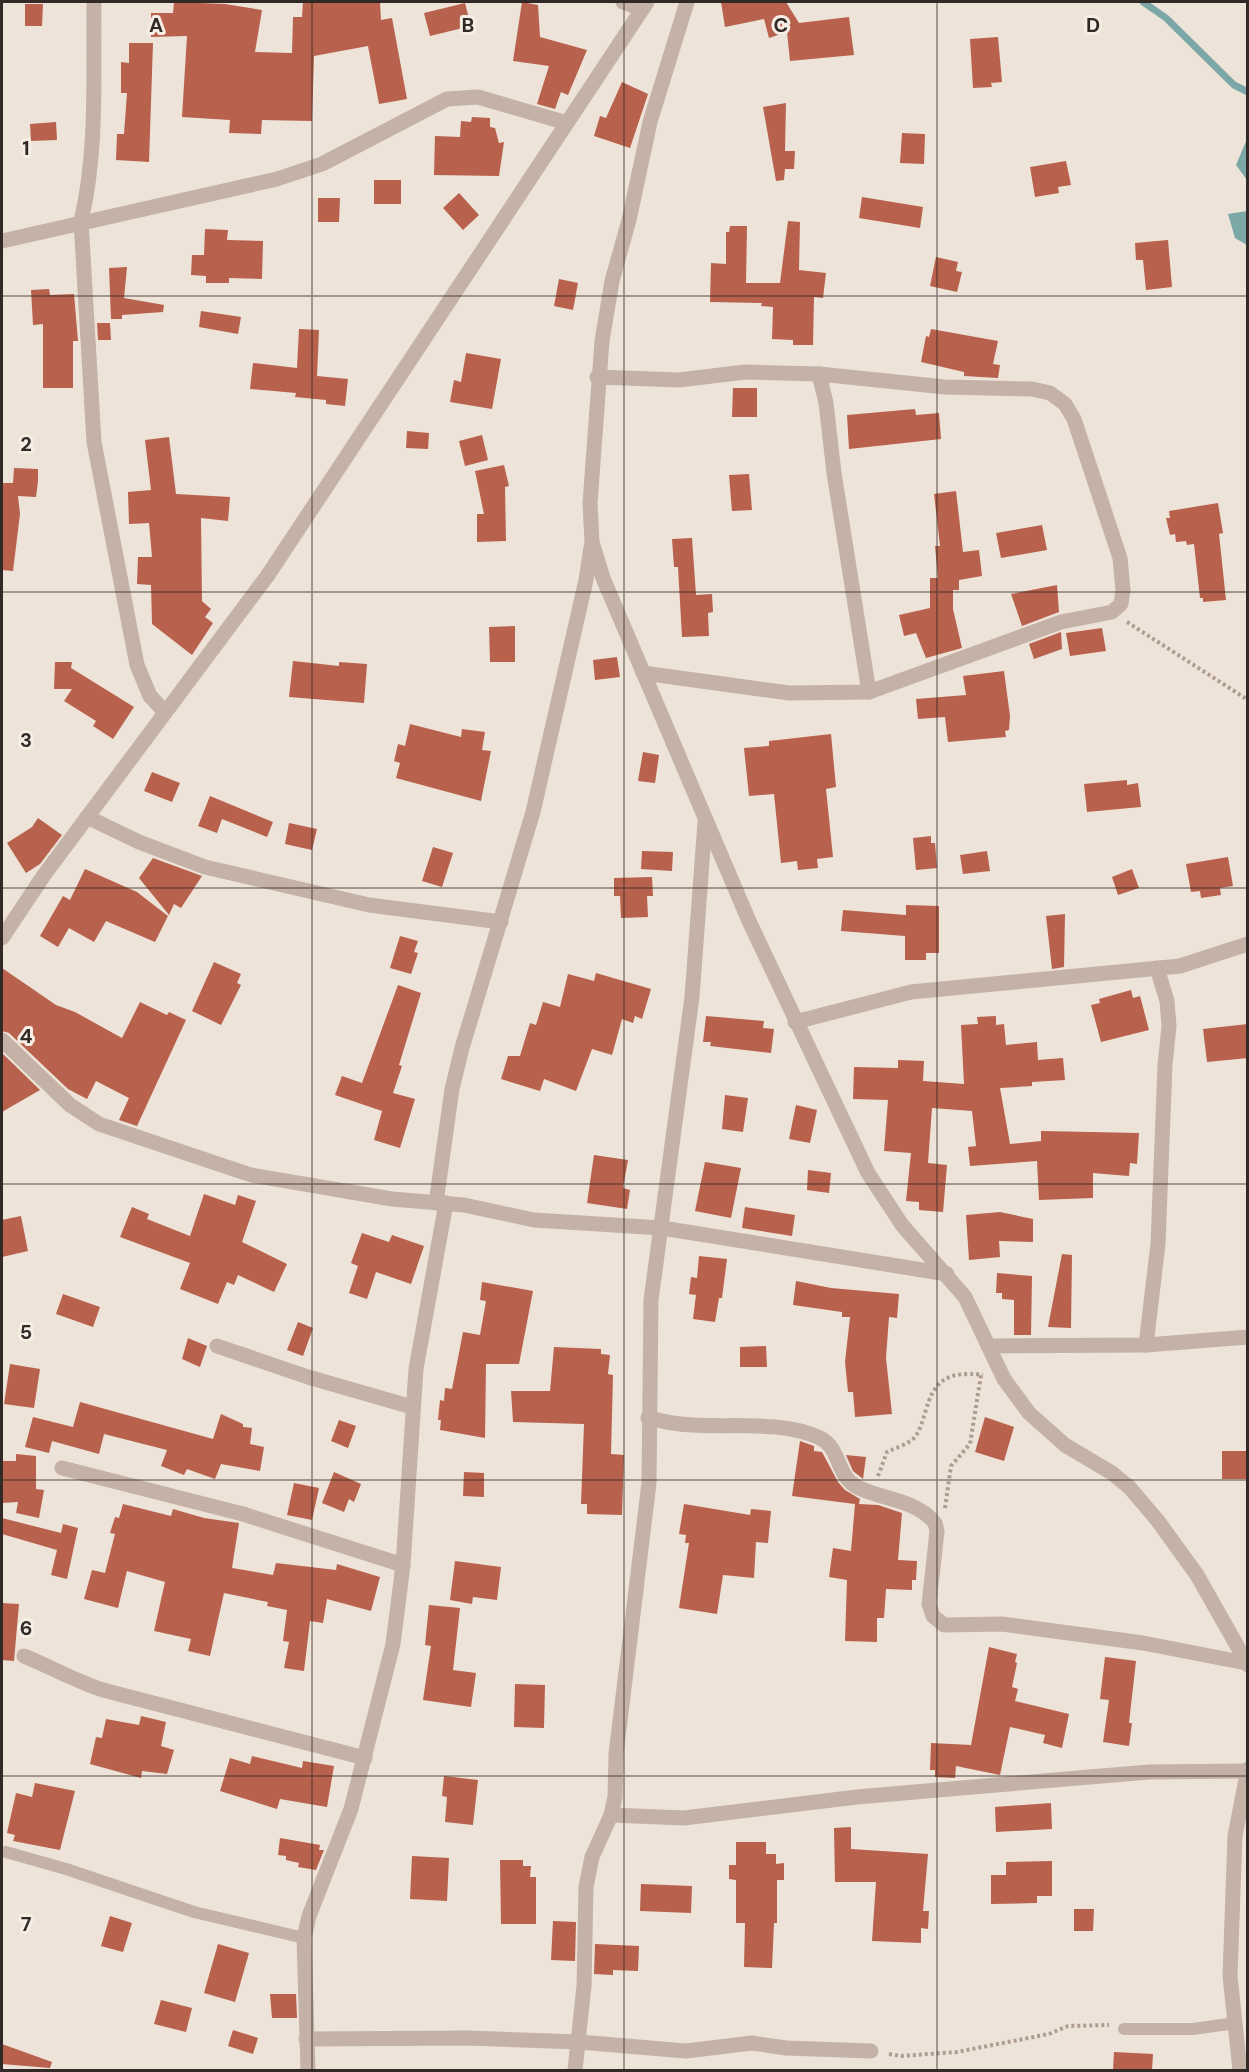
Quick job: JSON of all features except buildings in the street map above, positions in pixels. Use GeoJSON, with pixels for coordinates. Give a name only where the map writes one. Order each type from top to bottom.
{"type":"FeatureCollection","features":[{"type":"Feature","properties":{"kind":"street"},"geometry":{"type":"LineString","coordinates":[[94,2],[88,195],[81,221],[94,442],[137,665],[150,696],[165,712]]}},
{"type":"Feature","properties":{"kind":"street"},"geometry":{"type":"LineString","coordinates":[[2,938],[87,817],[268,575],[644,5],[623,2]]}},
{"type":"Feature","properties":{"kind":"street"},"geometry":{"type":"LineString","coordinates":[[308,2070],[304,1938],[309,1916],[351,1809],[393,1644],[404,1565],[416,1369],[441,1203],[452,1089],[462,1048],[533,812],[584,591],[592,543],[591,460],[597,377],[612,281],[633,201],[650,122],[687,2]]}},
{"type":"Feature","properties":{"kind":"street"},"geometry":{"type":"LineString","coordinates":[[2,241],[81,221],[277,179],[322,164],[447,99],[478,97],[567,123]]}},
{"type":"Feature","properties":{"kind":"street"},"geometry":{"type":"LineString","coordinates":[[597,377],[669,380],[745,372],[819,374],[945,387],[1032,389],[1050,393],[1065,404],[1074,419],[1120,558],[1123,590],[1121,604],[1112,612],[1061,622],[869,692],[789,693],[643,673]]}},
{"type":"Feature","properties":{"kind":"street"},"geometry":{"type":"LineString","coordinates":[[819,374],[826,403],[834,473],[869,692]]}},
{"type":"Feature","properties":{"kind":"street"},"geometry":{"type":"LineString","coordinates":[[592,543],[603,578],[643,673],[795,1022],[868,1173],[902,1225],[965,1297],[1004,1379],[1029,1413],[1065,1445],[1112,1473],[1130,1488],[1158,1521],[1197,1575],[1247,1664]]}},
{"type":"Feature","properties":{"kind":"street"},"geometry":{"type":"LineString","coordinates":[[87,817],[139,842],[205,867],[369,905],[501,922]]}},
{"type":"Feature","properties":{"kind":"street"},"geometry":{"type":"LineString","coordinates":[[575,2070],[584,1986],[586,1887],[592,1857],[611,1815],[649,1482],[651,1300],[692,997],[706,817]]}},
{"type":"Feature","properties":{"kind":"street"},"geometry":{"type":"LineString","coordinates":[[795,1022],[911,992],[1180,966],[1248,944]]}},
{"type":"Feature","properties":{"kind":"street"},"geometry":{"type":"LineString","coordinates":[[1146,1345],[1158,1244],[1165,1065],[1169,1026],[1167,1001],[1157,968]]}},
{"type":"Feature","properties":{"kind":"street"},"geometry":{"type":"LineString","coordinates":[[2,1040],[70,1105],[99,1124],[133,1137],[282,1182],[441,1203],[534,1220],[662,1228],[947,1274]]}},
{"type":"Feature","properties":{"kind":"street"},"geometry":{"type":"LineString","coordinates":[[988,1346],[1146,1345],[1248,1337]]}},
{"type":"Feature","properties":{"kind":"street"},"geometry":{"type":"LineString","coordinates":[[216,1346],[308,1377],[412,1407]]}},
{"type":"Feature","properties":{"kind":"street"},"geometry":{"type":"LineString","coordinates":[[648,1418],[679,1424],[768,1427],[821,1438],[831,1446],[843,1475],[855,1486],[872,1494],[909,1504],[930,1517],[937,1531],[929,1604],[933,1616],[944,1625],[1002,1624],[1143,1643],[1247,1664]]}},
{"type":"Feature","properties":{"kind":"street"},"geometry":{"type":"LineString","coordinates":[[62,1468],[243,1514],[404,1565]]}},
{"type":"Feature","properties":{"kind":"street"},"geometry":{"type":"LineString","coordinates":[[24,1656],[71,1679],[103,1690],[365,1758]]}},
{"type":"Feature","properties":{"kind":"street"},"geometry":{"type":"LineString","coordinates":[[611,1815],[684,1818],[857,1797],[961,1788],[1149,1772],[1247,1770],[1235,1836],[1230,1976],[1240,2070]]}},
{"type":"Feature","properties":{"kind":"street"},"geometry":{"type":"LineString","coordinates":[[306,2038],[468,2038],[579,2042],[686,2051],[752,2043],[786,2048],[871,2050]]}},
{"type":"Feature","properties":{"kind":"lane"},"geometry":{"type":"LineString","coordinates":[[6,1852],[66,1869],[194,1912],[304,1938]]}},
{"type":"Feature","properties":{"kind":"lane"},"geometry":{"type":"LineString","coordinates":[[1124,2029],[1193,2029],[1236,2023]]}},
{"type":"Feature","properties":{"kind":"path"},"geometry":{"type":"LineString","coordinates":[[1112,612],[1248,700]]}},
{"type":"Feature","properties":{"kind":"path"},"geometry":{"type":"LineString","coordinates":[[872,1494],[887,1452],[913,1439],[921,1428],[934,1387],[945,1378],[959,1373],[1004,1379]]}},
{"type":"Feature","properties":{"kind":"path"},"geometry":{"type":"LineString","coordinates":[[937,1531],[944,1511],[951,1466],[969,1444],[981,1375]]}},
{"type":"Feature","properties":{"kind":"path"},"geometry":{"type":"LineString","coordinates":[[871,2050],[901,2056],[957,2052],[1049,2034],[1068,2026],[1106,2025],[1124,2029]]}},
{"type":"Feature","properties":{"kind":"water"},"geometry":{"type":"Polygon","coordinates":[[[1248,139],[1247,180],[1236,165],[1248,139]]]}},
{"type":"Feature","properties":{"kind":"water"},"geometry":{"type":"Polygon","coordinates":[[[1248,211],[1247,245],[1235,238],[1228,214],[1248,211]]]}},
{"type":"Feature","properties":{"kind":"waterway"},"geometry":{"type":"LineString","coordinates":[[1143,2],[1166,18],[1234,85],[1248,92]]}}]}
